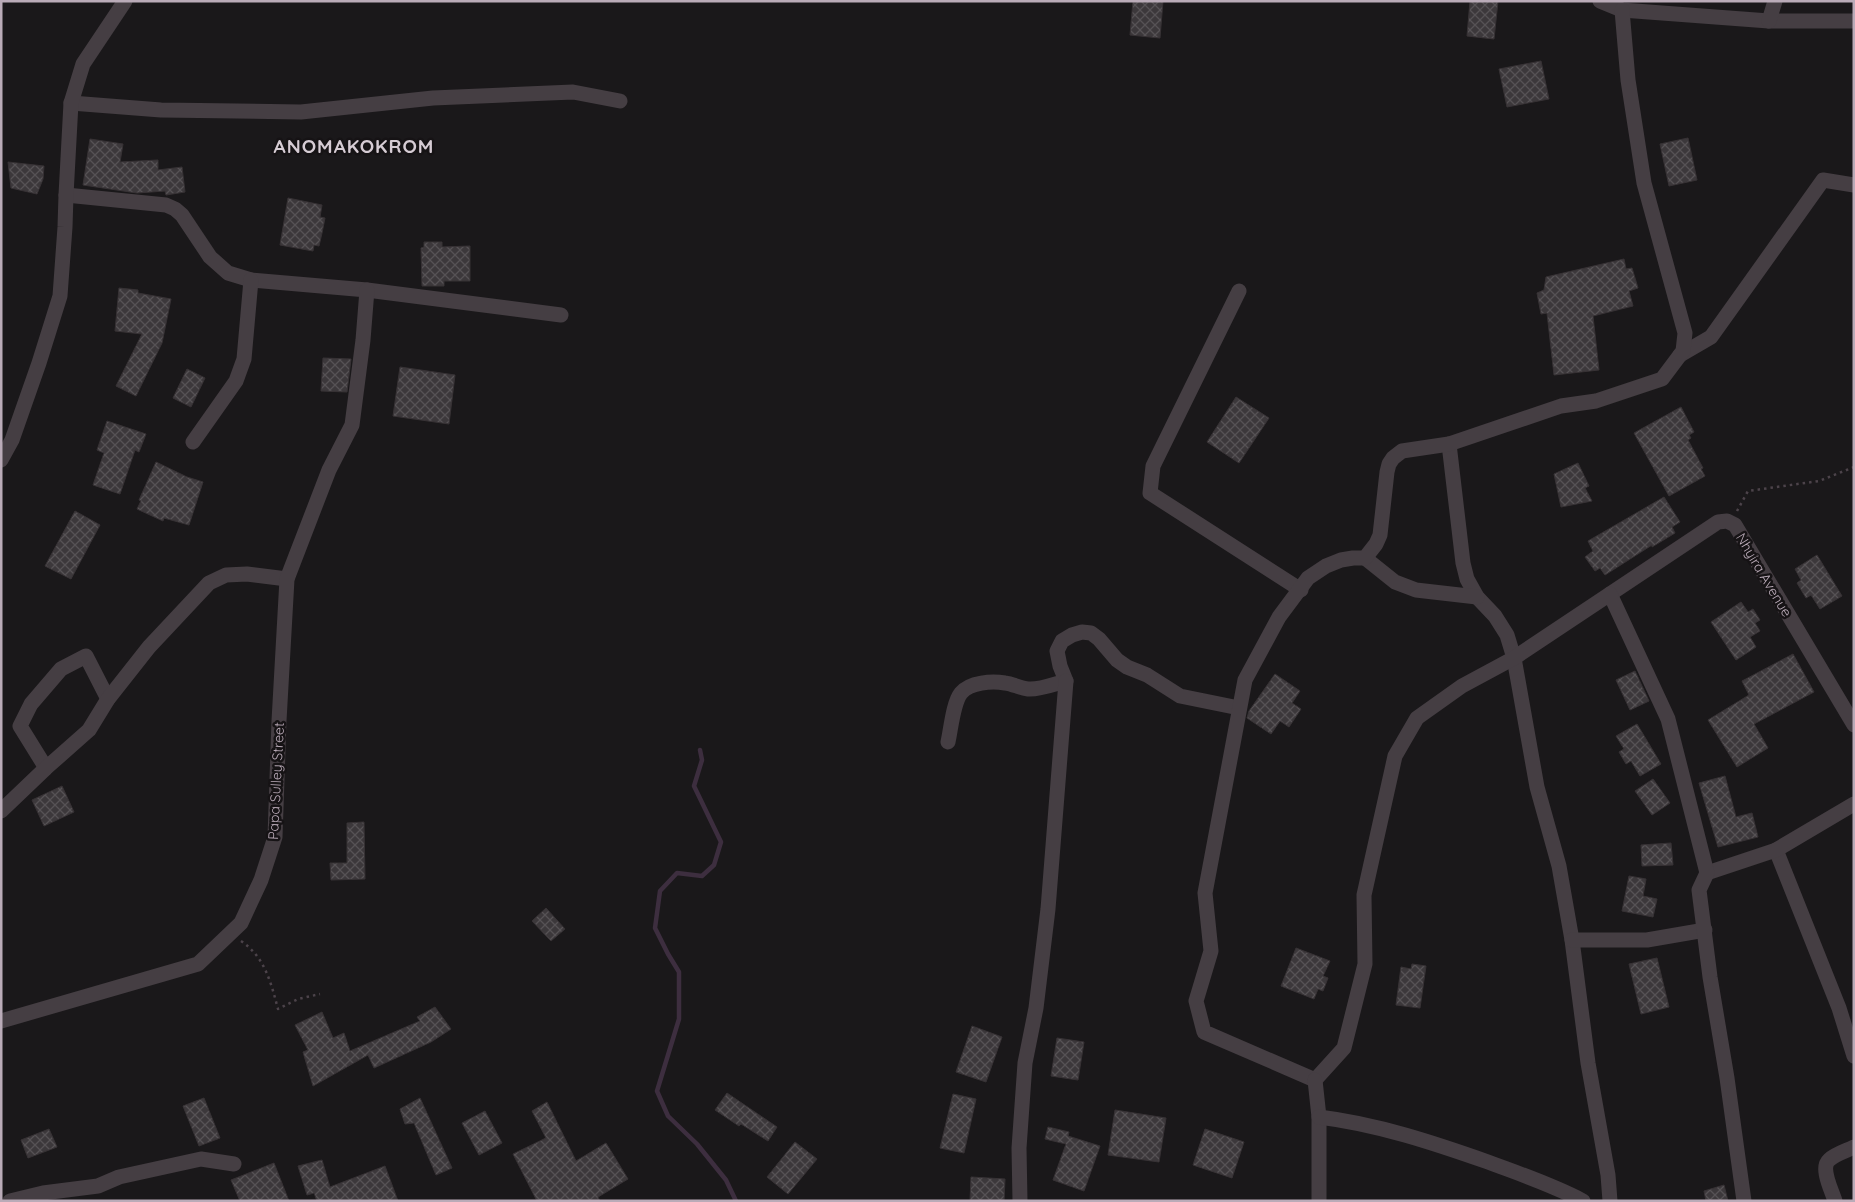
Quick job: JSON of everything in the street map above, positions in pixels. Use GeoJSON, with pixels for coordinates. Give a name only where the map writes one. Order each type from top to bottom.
{"type":"FeatureCollection","features":[{"type":"Feature","properties":{"kind":"street"},"geometry":{"type":"LineString","coordinates":[[1,460],[15,432],[60,296],[71,103],[83,64],[125,1]]}},
{"type":"Feature","properties":{"kind":"street"},"geometry":{"type":"LineString","coordinates":[[1600,1],[1622,10],[1769,21],[1854,21]]}},
{"type":"Feature","properties":{"kind":"street"},"geometry":{"type":"LineString","coordinates":[[1769,21],[1775,1]]}},
{"type":"Feature","properties":{"kind":"street"},"geometry":{"type":"LineString","coordinates":[[1365,558],[1380,535],[1387,472],[1393,458],[1402,451],[1449,444],[1561,406],[1596,401],[1662,379],[1683,350],[1685,333],[1644,183],[1628,80],[1622,10]]}},
{"type":"Feature","properties":{"kind":"street"},"geometry":{"type":"LineString","coordinates":[[71,103],[161,110],[301,112],[432,98],[573,92],[620,101]]}},
{"type":"Feature","properties":{"kind":"street"},"geometry":{"type":"LineString","coordinates":[[1680,356],[1711,337],[1823,180],[1854,185]]}},
{"type":"Feature","properties":{"kind":"street"},"geometry":{"type":"LineString","coordinates":[[66,195],[166,205],[175,209],[182,215],[210,257],[228,273],[251,280],[367,290],[560,315]]}},
{"type":"Feature","properties":{"kind":"street"},"geometry":{"type":"LineString","coordinates":[[193,442],[236,381],[244,359],[251,280]]}},
{"type":"Feature","properties":{"kind":"street","name":"Papa Sulley Street"},"geometry":{"type":"LineString","coordinates":[[1,1022],[198,964],[241,922],[261,880],[275,837],[279,721],[288,578],[329,470],[352,425],[363,340],[367,290]]}},
{"type":"Feature","properties":{"kind":"street"},"geometry":{"type":"LineString","coordinates":[[1239,291],[1153,466],[1150,493],[1301,590]]}},
{"type":"Feature","properties":{"kind":"street"},"geometry":{"type":"LineString","coordinates":[[1449,444],[1463,563],[1477,597],[1495,616],[1507,636],[1514,658],[1537,787],[1559,866],[1572,940],[1588,1063],[1608,1175],[1610,1201]]}},
{"type":"Feature","properties":{"kind":"street","name":"Nhyira Avenue"},"geometry":{"type":"LineString","coordinates":[[1315,1080],[1344,1048],[1365,964],[1364,895],[1395,756],[1417,718],[1462,686],[1514,658],[1718,522],[1727,521],[1735,525],[1854,726]]}},
{"type":"Feature","properties":{"kind":"street"},"geometry":{"type":"LineString","coordinates":[[1319,1201],[1320,1117],[1315,1080],[1204,1032],[1196,1001],[1211,951],[1205,893],[1245,680],[1279,617],[1301,590],[1308,578],[1326,566],[1341,560],[1365,558],[1395,582],[1416,590],[1477,597]]}},
{"type":"Feature","properties":{"kind":"street"},"geometry":{"type":"LineString","coordinates":[[1,811],[89,730],[108,699],[149,646],[209,582],[226,575],[247,574],[288,578]]}},
{"type":"Feature","properties":{"kind":"street"},"geometry":{"type":"LineString","coordinates":[[1610,594],[1668,719],[1707,873],[1699,890],[1744,1201]]}},
{"type":"Feature","properties":{"kind":"street"},"geometry":{"type":"LineString","coordinates":[[1020,1201],[1019,1148],[1025,1063],[1036,1008],[1048,909],[1066,681],[1057,651],[1062,641],[1072,635],[1082,632],[1091,633],[1099,638],[1117,660],[1127,667],[1147,675],[1180,696],[1239,708]]}},
{"type":"Feature","properties":{"kind":"street"},"geometry":{"type":"LineString","coordinates":[[46,768],[20,726],[31,704],[61,669],[86,656],[108,699]]}},
{"type":"Feature","properties":{"kind":"street"},"geometry":{"type":"LineString","coordinates":[[948,742],[956,701],[961,693],[969,687],[994,682],[1036,689],[1066,681]]}},
{"type":"Feature","properties":{"kind":"street"},"geometry":{"type":"LineString","coordinates":[[1707,873],[1776,850],[1854,804]]}},
{"type":"Feature","properties":{"kind":"street"},"geometry":{"type":"LineString","coordinates":[[1776,850],[1839,1008],[1854,1056]]}},
{"type":"Feature","properties":{"kind":"street"},"geometry":{"type":"LineString","coordinates":[[1572,940],[1646,940],[1705,930]]}},
{"type":"Feature","properties":{"kind":"street"},"geometry":{"type":"LineString","coordinates":[[1320,1117],[1352,1120],[1451,1149],[1528,1176],[1584,1201]]}},
{"type":"Feature","properties":{"kind":"street"},"geometry":{"type":"LineString","coordinates":[[1835,1201],[1825,1169],[1826,1163],[1854,1147]]}},
{"type":"Feature","properties":{"kind":"street"},"geometry":{"type":"LineString","coordinates":[[10,1201],[43,1193],[98,1186],[119,1177],[201,1159],[234,1164]]}},
{"type":"Feature","properties":{"kind":"path"},"geometry":{"type":"LineString","coordinates":[[1731,523],[1748,490],[1819,481],[1854,468]]}},
{"type":"Feature","properties":{"kind":"path"},"geometry":{"type":"LineString","coordinates":[[230,934],[252,948],[270,976],[278,1009],[298,999],[320,994]]}},
{"type":"Feature","properties":{"kind":"building"},"geometry":{"type":"Polygon","coordinates":[[[1133,1],[1163,1],[1160,38],[1130,35],[1133,1]]]}},
{"type":"Feature","properties":{"kind":"building"},"geometry":{"type":"Polygon","coordinates":[[[1470,1],[1498,1],[1494,39],[1467,36],[1470,1]]]}},
{"type":"Feature","properties":{"kind":"building"},"geometry":{"type":"Polygon","coordinates":[[[1541,61],[1549,99],[1507,107],[1499,69],[1541,61]]]}},
{"type":"Feature","properties":{"kind":"building"},"geometry":{"type":"Polygon","coordinates":[[[1688,138],[1697,180],[1669,186],[1660,144],[1688,138]]]}},
{"type":"Feature","properties":{"kind":"building"},"geometry":{"type":"Polygon","coordinates":[[[90,139],[123,144],[120,162],[158,160],[158,170],[182,167],[185,192],[166,195],[165,191],[137,193],[83,185],[90,139]]]}},
{"type":"Feature","properties":{"kind":"building"},"geometry":{"type":"Polygon","coordinates":[[[8,162],[44,166],[43,179],[37,194],[11,188],[8,162]]]}},
{"type":"Feature","properties":{"kind":"building"},"geometry":{"type":"Polygon","coordinates":[[[288,198],[322,205],[320,217],[325,218],[319,246],[314,245],[313,251],[280,245],[288,198]]]}},
{"type":"Feature","properties":{"kind":"building"},"geometry":{"type":"Polygon","coordinates":[[[424,242],[442,242],[442,247],[470,246],[470,281],[444,281],[444,286],[422,286],[421,248],[424,247],[424,242]]]}},
{"type":"Feature","properties":{"kind":"building"},"geometry":{"type":"Polygon","coordinates":[[[1624,259],[1626,269],[1632,268],[1638,288],[1629,291],[1633,306],[1593,316],[1599,370],[1554,375],[1547,313],[1541,314],[1537,293],[1544,290],[1546,277],[1624,259]]]}},
{"type":"Feature","properties":{"kind":"building"},"geometry":{"type":"Polygon","coordinates":[[[119,288],[138,290],[138,293],[171,299],[162,343],[136,396],[116,386],[142,334],[115,331],[119,288]]]}},
{"type":"Feature","properties":{"kind":"building"},"geometry":{"type":"Polygon","coordinates":[[[323,358],[351,359],[347,392],[321,391],[323,358]]]}},
{"type":"Feature","properties":{"kind":"building"},"geometry":{"type":"Polygon","coordinates":[[[400,367],[455,375],[449,424],[393,416],[400,367]]]}},
{"type":"Feature","properties":{"kind":"building"},"geometry":{"type":"Polygon","coordinates":[[[187,369],[205,378],[191,407],[173,398],[187,369]]]}},
{"type":"Feature","properties":{"kind":"building"},"geometry":{"type":"Polygon","coordinates":[[[1236,397],[1269,418],[1239,463],[1207,442],[1236,397]]]}},
{"type":"Feature","properties":{"kind":"building"},"geometry":{"type":"Polygon","coordinates":[[[1681,407],[1694,432],[1689,435],[1691,438],[1688,440],[1703,468],[1701,469],[1705,476],[1669,496],[1634,433],[1681,407]]]}},
{"type":"Feature","properties":{"kind":"building"},"geometry":{"type":"Polygon","coordinates":[[[107,421],[146,434],[139,452],[135,450],[120,494],[93,485],[104,453],[97,450],[107,421]]]}},
{"type":"Feature","properties":{"kind":"building"},"geometry":{"type":"Polygon","coordinates":[[[156,462],[187,477],[203,482],[189,525],[164,518],[163,521],[137,509],[141,501],[139,500],[156,462]]]}},
{"type":"Feature","properties":{"kind":"building"},"geometry":{"type":"Polygon","coordinates":[[[1578,463],[1589,486],[1585,488],[1592,501],[1561,507],[1554,474],[1578,463]]]}},
{"type":"Feature","properties":{"kind":"building"},"geometry":{"type":"Polygon","coordinates":[[[1664,497],[1680,522],[1672,527],[1675,533],[1652,547],[1652,545],[1605,575],[1600,568],[1595,571],[1585,557],[1593,551],[1588,541],[1664,497]]]}},
{"type":"Feature","properties":{"kind":"building"},"geometry":{"type":"Polygon","coordinates":[[[75,511],[100,525],[71,579],[45,566],[75,511]]]}},
{"type":"Feature","properties":{"kind":"building"},"geometry":{"type":"Polygon","coordinates":[[[1817,555],[1842,596],[1820,609],[1811,595],[1806,598],[1797,583],[1801,580],[1795,569],[1817,555]]]}},
{"type":"Feature","properties":{"kind":"building"},"geometry":{"type":"Polygon","coordinates":[[[1741,602],[1748,612],[1753,609],[1760,620],[1755,623],[1760,631],[1750,637],[1756,647],[1736,660],[1711,622],[1741,602]]]}},
{"type":"Feature","properties":{"kind":"building"},"geometry":{"type":"Polygon","coordinates":[[[1793,654],[1814,692],[1754,724],[1768,748],[1737,767],[1708,720],[1749,695],[1742,681],[1793,654]]]}},
{"type":"Feature","properties":{"kind":"building"},"geometry":{"type":"Polygon","coordinates":[[[1635,671],[1649,701],[1630,710],[1616,680],[1635,671]]]}},
{"type":"Feature","properties":{"kind":"building"},"geometry":{"type":"Polygon","coordinates":[[[1275,674],[1300,691],[1292,703],[1301,709],[1289,727],[1280,721],[1271,734],[1247,718],[1249,711],[1275,674]]]}},
{"type":"Feature","properties":{"kind":"building"},"geometry":{"type":"Polygon","coordinates":[[[1637,724],[1661,764],[1640,776],[1631,761],[1626,764],[1619,752],[1624,749],[1616,736],[1637,724]]]}},
{"type":"Feature","properties":{"kind":"building"},"geometry":{"type":"Polygon","coordinates":[[[1725,776],[1736,817],[1752,813],[1758,837],[1718,847],[1699,783],[1725,776]]]}},
{"type":"Feature","properties":{"kind":"building"},"geometry":{"type":"Polygon","coordinates":[[[1653,779],[1670,803],[1652,815],[1635,791],[1653,779]]]}},
{"type":"Feature","properties":{"kind":"building"},"geometry":{"type":"Polygon","coordinates":[[[62,786],[74,812],[44,826],[32,800],[62,786]]]}},
{"type":"Feature","properties":{"kind":"building"},"geometry":{"type":"Polygon","coordinates":[[[364,822],[365,879],[331,880],[330,863],[347,863],[347,823],[364,822]]]}},
{"type":"Feature","properties":{"kind":"building"},"geometry":{"type":"Polygon","coordinates":[[[1671,843],[1673,865],[1642,866],[1641,845],[1671,843]]]}},
{"type":"Feature","properties":{"kind":"building"},"geometry":{"type":"Polygon","coordinates":[[[1629,876],[1646,879],[1643,896],[1657,899],[1653,917],[1622,911],[1629,876]]]}},
{"type":"Feature","properties":{"kind":"building"},"geometry":{"type":"Polygon","coordinates":[[[546,908],[565,929],[551,941],[532,921],[546,908]]]}},
{"type":"Feature","properties":{"kind":"building"},"geometry":{"type":"Polygon","coordinates":[[[1296,948],[1330,961],[1323,976],[1328,978],[1323,991],[1318,989],[1314,999],[1281,986],[1296,948]]]}},
{"type":"Feature","properties":{"kind":"building"},"geometry":{"type":"Polygon","coordinates":[[[1657,958],[1669,1007],[1641,1014],[1629,964],[1657,958]]]}},
{"type":"Feature","properties":{"kind":"building"},"geometry":{"type":"Polygon","coordinates":[[[1412,964],[1426,966],[1420,1008],[1396,1005],[1401,967],[1411,969],[1412,964]]]}},
{"type":"Feature","properties":{"kind":"building"},"geometry":{"type":"Polygon","coordinates":[[[435,1007],[451,1029],[431,1042],[374,1068],[368,1055],[313,1086],[303,1052],[308,1050],[295,1025],[322,1012],[333,1038],[344,1033],[350,1051],[420,1021],[417,1017],[435,1007]]]}},
{"type":"Feature","properties":{"kind":"building"},"geometry":{"type":"Polygon","coordinates":[[[972,1026],[1002,1037],[986,1082],[956,1072],[972,1026]]]}},
{"type":"Feature","properties":{"kind":"building"},"geometry":{"type":"Polygon","coordinates":[[[1057,1038],[1084,1042],[1078,1080],[1051,1076],[1057,1038]]]}},
{"type":"Feature","properties":{"kind":"building"},"geometry":{"type":"Polygon","coordinates":[[[727,1093],[777,1127],[768,1141],[741,1124],[739,1126],[715,1110],[727,1093]]]}},
{"type":"Feature","properties":{"kind":"building"},"geometry":{"type":"Polygon","coordinates":[[[953,1094],[976,1099],[964,1153],[940,1148],[953,1094]]]}},
{"type":"Feature","properties":{"kind":"building"},"geometry":{"type":"Polygon","coordinates":[[[204,1098],[220,1138],[199,1146],[183,1106],[204,1098]]]}},
{"type":"Feature","properties":{"kind":"building"},"geometry":{"type":"Polygon","coordinates":[[[420,1098],[452,1168],[436,1175],[414,1123],[405,1124],[400,1109],[420,1098]]]}},
{"type":"Feature","properties":{"kind":"building"},"geometry":{"type":"Polygon","coordinates":[[[547,1102],[576,1161],[606,1143],[628,1179],[598,1197],[600,1201],[537,1201],[513,1154],[546,1138],[532,1111],[547,1102]]]}},
{"type":"Feature","properties":{"kind":"building"},"geometry":{"type":"Polygon","coordinates":[[[1115,1110],[1166,1118],[1159,1162],[1108,1155],[1115,1110]]]}},
{"type":"Feature","properties":{"kind":"building"},"geometry":{"type":"Polygon","coordinates":[[[485,1111],[502,1143],[479,1155],[462,1123],[485,1111]]]}},
{"type":"Feature","properties":{"kind":"building"},"geometry":{"type":"Polygon","coordinates":[[[1048,1127],[1069,1132],[1068,1136],[1100,1146],[1084,1191],[1053,1180],[1066,1144],[1045,1139],[1048,1127]]]}},
{"type":"Feature","properties":{"kind":"building"},"geometry":{"type":"Polygon","coordinates":[[[49,1129],[57,1147],[28,1158],[21,1140],[49,1129]]]}},
{"type":"Feature","properties":{"kind":"building"},"geometry":{"type":"Polygon","coordinates":[[[1205,1129],[1244,1142],[1232,1178],[1193,1165],[1205,1129]]]}},
{"type":"Feature","properties":{"kind":"building"},"geometry":{"type":"Polygon","coordinates":[[[795,1142],[817,1159],[788,1194],[767,1177],[795,1142]]]}},
{"type":"Feature","properties":{"kind":"building"},"geometry":{"type":"Polygon","coordinates":[[[322,1160],[330,1187],[385,1166],[398,1201],[317,1201],[314,1193],[307,1195],[298,1166],[322,1160]]]}},
{"type":"Feature","properties":{"kind":"building"},"geometry":{"type":"Polygon","coordinates":[[[274,1163],[289,1201],[240,1201],[231,1180],[274,1163]]]}},
{"type":"Feature","properties":{"kind":"building"},"geometry":{"type":"Polygon","coordinates":[[[971,1177],[1005,1179],[1004,1201],[970,1201],[971,1177]]]}},
{"type":"Feature","properties":{"kind":"building"},"geometry":{"type":"Polygon","coordinates":[[[1724,1185],[1728,1201],[1706,1201],[1704,1191],[1724,1185]]]}},
{"type":"Feature","properties":{"kind":"waterway"},"geometry":{"type":"LineString","coordinates":[[700,750],[702,760],[694,786],[721,842],[714,865],[702,876],[677,873],[660,891],[655,928],[679,972],[679,1019],[657,1091],[668,1116],[697,1144],[726,1180],[736,1201]]}},
{"type":"Feature","properties":{"kind":"district","name":"ANOMAKOKROM"},"geometry":{"type":"Point","coordinates":[354,146]}}]}
